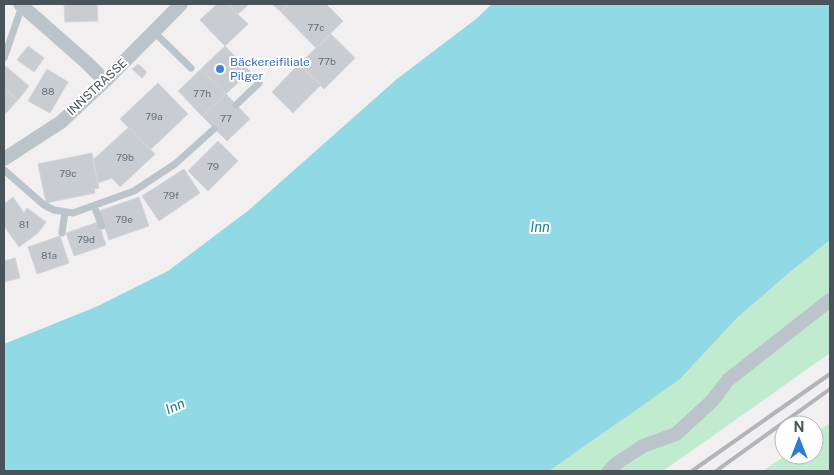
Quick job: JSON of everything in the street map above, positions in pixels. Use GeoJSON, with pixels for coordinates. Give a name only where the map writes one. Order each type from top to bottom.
{"type":"FeatureCollection","features":[{"type":"Feature","properties":{"kind":"street","name":"INNSTRASSE"},"geometry":{"type":"LineString","coordinates":[[4,159],[61,122],[105,81],[181,4]]}},
{"type":"Feature","properties":{"kind":"street"},"geometry":{"type":"LineString","coordinates":[[21,5],[105,81]]}},
{"type":"Feature","properties":{"kind":"street"},"geometry":{"type":"LineString","coordinates":[[609,471],[616,463],[643,446],[676,434],[712,401],[728,380],[830,300]]}},
{"type":"Feature","properties":{"kind":"lane"},"geometry":{"type":"LineString","coordinates":[[4,58],[21,5]]}},
{"type":"Feature","properties":{"kind":"lane"},"geometry":{"type":"LineString","coordinates":[[154,32],[191,68]]}},
{"type":"Feature","properties":{"kind":"lane"},"geometry":{"type":"LineString","coordinates":[[236,104],[259,83]]}},
{"type":"Feature","properties":{"kind":"lane"},"geometry":{"type":"LineString","coordinates":[[4,170],[44,205],[54,210],[74,213],[134,192],[175,164],[214,128]]}},
{"type":"Feature","properties":{"kind":"lane"},"geometry":{"type":"LineString","coordinates":[[94,206],[102,226]]}},
{"type":"Feature","properties":{"kind":"lane"},"geometry":{"type":"LineString","coordinates":[[62,233],[65,212]]}},
{"type":"Feature","properties":{"kind":"green space"},"geometry":{"type":"Polygon","coordinates":[[[830,240],[830,353],[663,471],[549,471],[679,380],[738,317],[830,240]]]}},
{"type":"Feature","properties":{"kind":"green space"},"geometry":{"type":"Polygon","coordinates":[[[830,423],[830,471],[763,471],[774,463],[774,465],[824,465],[824,428],[830,423]]]}},
{"type":"Feature","properties":{"kind":"water","name":"Inn"},"geometry":{"type":"Polygon","coordinates":[[[492,4],[830,4],[830,240],[738,317],[679,380],[549,471],[4,471],[4,344],[98,306],[168,271],[249,210],[397,79],[476,19],[492,4]]]}},
{"type":"Feature","properties":{"kind":"building"},"geometry":{"type":"Polygon","coordinates":[[[64,4],[97,4],[98,21],[65,22],[64,4]]]}},
{"type":"Feature","properties":{"kind":"building"},"geometry":{"type":"Polygon","coordinates":[[[217,4],[227,4],[248,24],[225,46],[200,20],[217,4]]]}},
{"type":"Feature","properties":{"kind":"building"},"geometry":{"type":"Polygon","coordinates":[[[227,4],[249,4],[238,14],[227,4]]]}},
{"type":"Feature","properties":{"kind":"building"},"geometry":{"type":"Polygon","coordinates":[[[272,4],[289,4],[281,12],[272,4]]]}},
{"type":"Feature","properties":{"kind":"building"},"geometry":{"type":"Polygon","coordinates":[[[289,4],[326,4],[343,21],[316,48],[281,12],[289,4]]]}},
{"type":"Feature","properties":{"kind":"building"},"geometry":{"type":"Polygon","coordinates":[[[331,34],[355,58],[324,89],[299,64],[331,34]]]}},
{"type":"Feature","properties":{"kind":"building"},"geometry":{"type":"Polygon","coordinates":[[[28,46],[44,58],[34,72],[17,60],[28,46]]]}},
{"type":"Feature","properties":{"kind":"building"},"geometry":{"type":"Polygon","coordinates":[[[225,46],[250,71],[226,94],[201,69],[225,46]]]}},
{"type":"Feature","properties":{"kind":"building"},"geometry":{"type":"Polygon","coordinates":[[[138,64],[147,72],[142,78],[132,69],[138,64]]]}},
{"type":"Feature","properties":{"kind":"building"},"geometry":{"type":"Polygon","coordinates":[[[299,64],[321,85],[293,113],[272,92],[299,64]]]}},
{"type":"Feature","properties":{"kind":"building"},"geometry":{"type":"Polygon","coordinates":[[[4,65],[29,86],[18,100],[4,88],[4,65]]]}},
{"type":"Feature","properties":{"kind":"building"},"geometry":{"type":"Polygon","coordinates":[[[47,69],[68,82],[50,113],[28,101],[47,69]]]}},
{"type":"Feature","properties":{"kind":"building"},"geometry":{"type":"Polygon","coordinates":[[[201,69],[226,94],[202,116],[178,91],[201,69]]]}},
{"type":"Feature","properties":{"kind":"building"},"geometry":{"type":"Polygon","coordinates":[[[158,83],[188,114],[150,150],[120,119],[158,83]]]}},
{"type":"Feature","properties":{"kind":"building"},"geometry":{"type":"Polygon","coordinates":[[[4,88],[18,100],[6,113],[4,112],[4,88]]]}},
{"type":"Feature","properties":{"kind":"building"},"geometry":{"type":"Polygon","coordinates":[[[226,94],[250,119],[227,141],[202,116],[226,94]]]}},
{"type":"Feature","properties":{"kind":"building"},"geometry":{"type":"Polygon","coordinates":[[[129,127],[155,154],[120,187],[112,178],[98,183],[93,160],[129,127]]]}},
{"type":"Feature","properties":{"kind":"building"},"geometry":{"type":"Polygon","coordinates":[[[218,141],[238,161],[208,191],[188,171],[218,141]]]}},
{"type":"Feature","properties":{"kind":"building"},"geometry":{"type":"Polygon","coordinates":[[[92,153],[99,188],[94,189],[95,193],[46,203],[38,164],[92,153]]]}},
{"type":"Feature","properties":{"kind":"building"},"geometry":{"type":"Polygon","coordinates":[[[184,169],[200,193],[159,221],[142,196],[184,169]]]}},
{"type":"Feature","properties":{"kind":"building"},"geometry":{"type":"Polygon","coordinates":[[[13,197],[24,213],[27,208],[46,222],[38,233],[19,247],[4,226],[4,204],[13,197]]]}},
{"type":"Feature","properties":{"kind":"building"},"geometry":{"type":"Polygon","coordinates":[[[139,197],[149,226],[109,240],[99,211],[139,197]]]}},
{"type":"Feature","properties":{"kind":"building"},"geometry":{"type":"Polygon","coordinates":[[[98,222],[106,245],[74,256],[66,233],[98,222]]]}},
{"type":"Feature","properties":{"kind":"building"},"geometry":{"type":"Polygon","coordinates":[[[60,236],[69,263],[37,274],[28,247],[60,236]]]}},
{"type":"Feature","properties":{"kind":"building"},"geometry":{"type":"Polygon","coordinates":[[[15,258],[20,278],[4,282],[4,261],[15,258]]]}},
{"type":"Feature","properties":{"kind":"railway"},"geometry":{"type":"LineString","coordinates":[[692,471],[830,374]]}},
{"type":"Feature","properties":{"kind":"railway"},"geometry":{"type":"LineString","coordinates":[[716,471],[830,389]]}},
{"type":"Feature","properties":{"kind":"place","name":"Bäckereifiliale Pilger"},"geometry":{"type":"Point","coordinates":[220,69]}}]}
